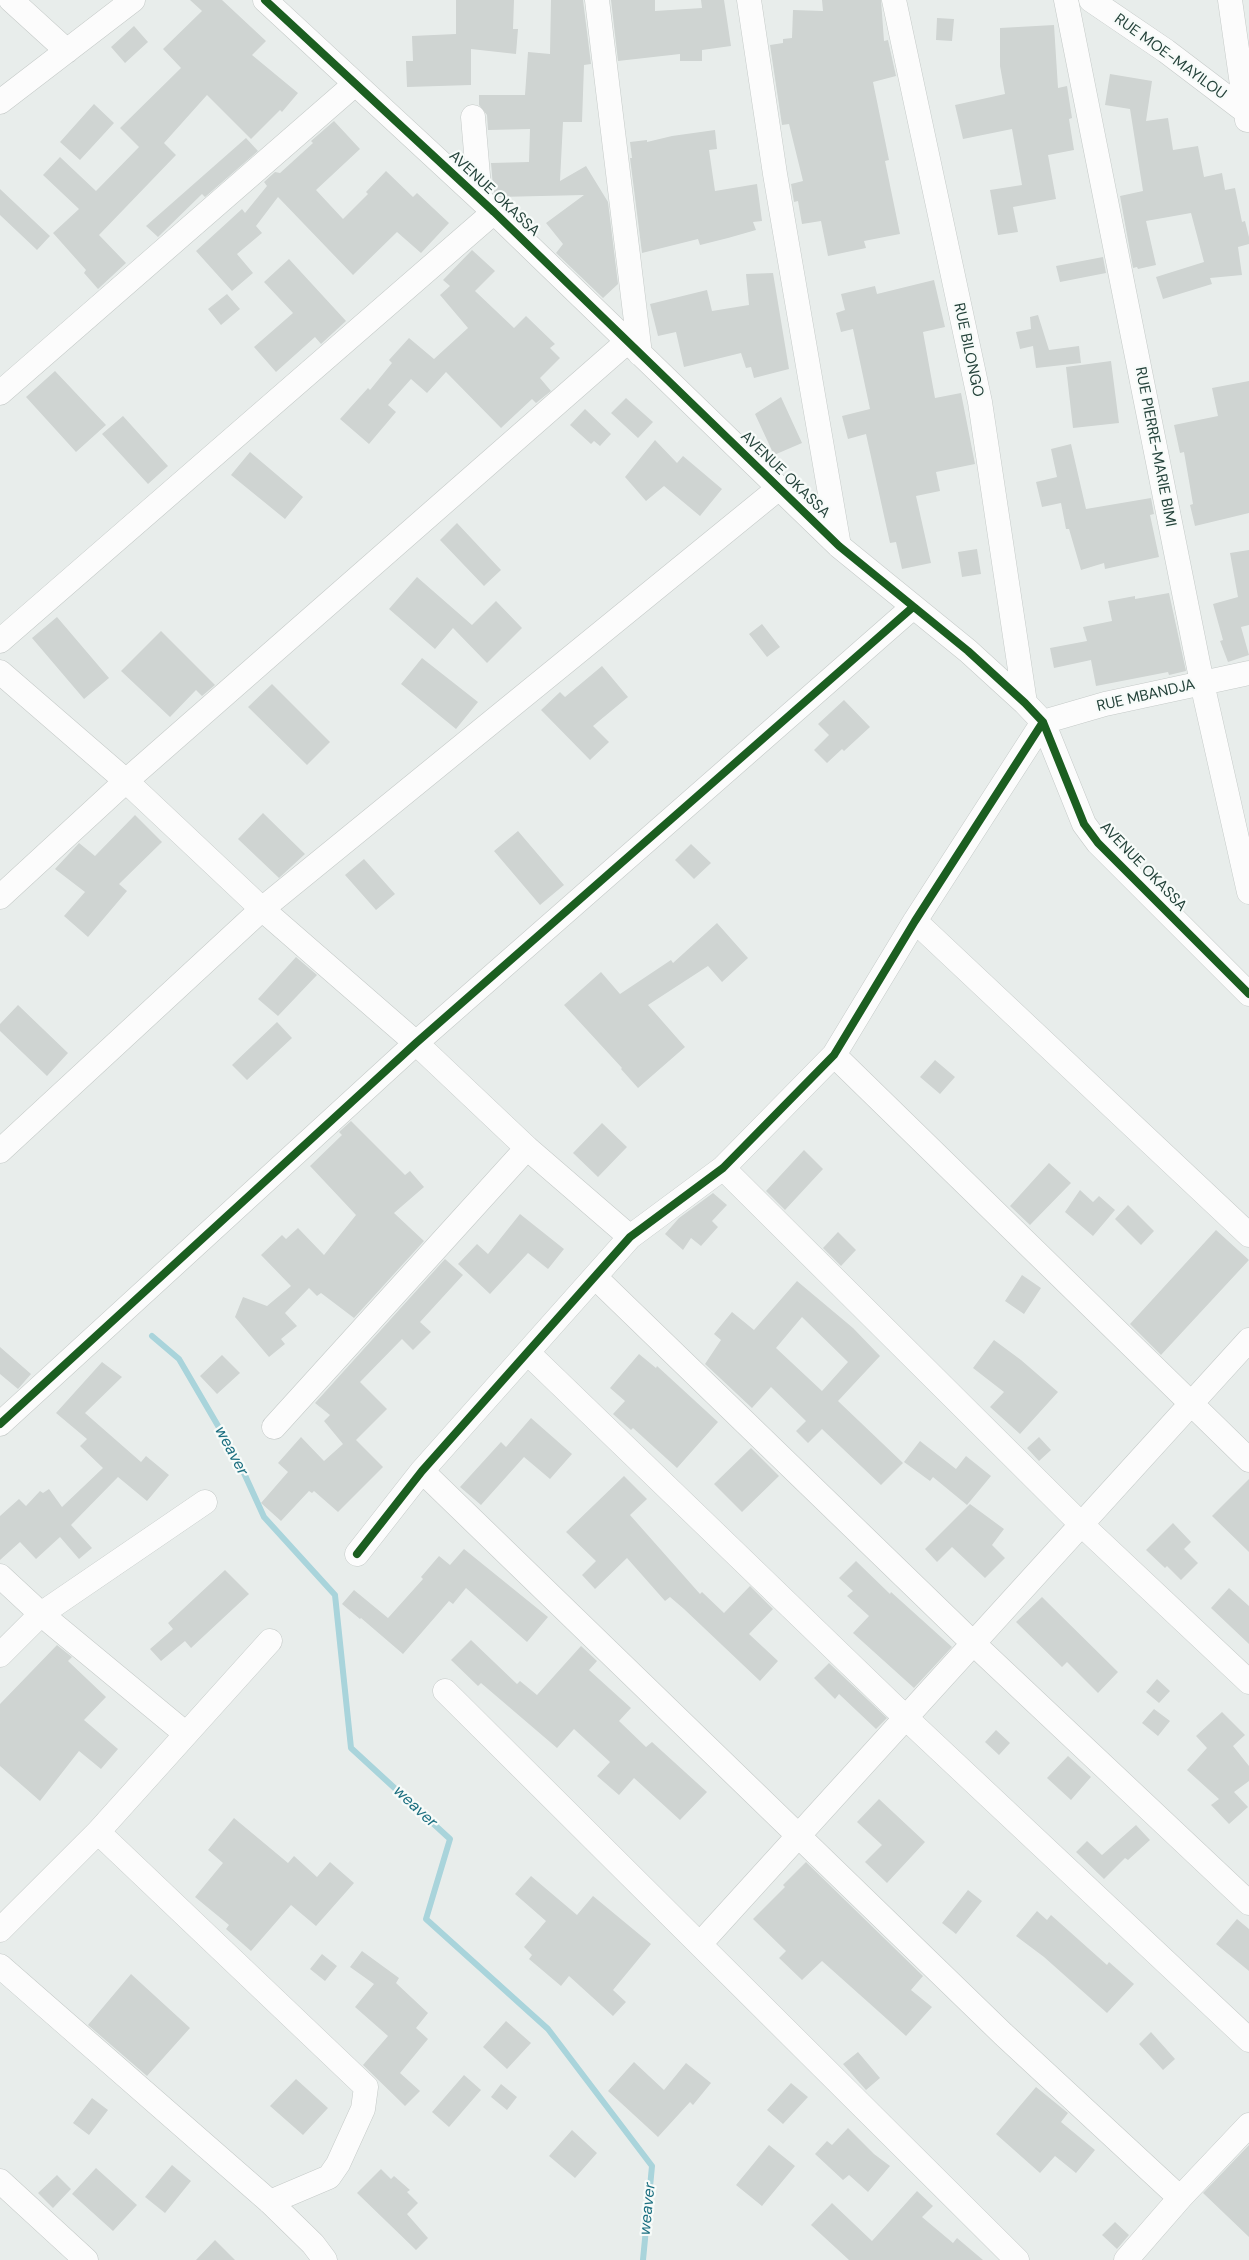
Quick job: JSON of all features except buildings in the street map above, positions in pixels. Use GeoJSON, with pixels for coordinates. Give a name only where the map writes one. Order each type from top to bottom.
{"type":"FeatureCollection","features":[{"type":"Feature","properties":{"kind":"street"},"geometry":{"type":"LineString","coordinates":[[11,0],[67,51]]}},
{"type":"Feature","properties":{"kind":"street"},"geometry":{"type":"LineString","coordinates":[[0,102],[133,0]]}},
{"type":"Feature","properties":{"kind":"street","name":"AVENUE OKASSA"},"geometry":{"type":"LineString","coordinates":[[265,0],[487,206],[839,546],[968,651],[1025,702],[1043,722],[1084,824],[1098,843],[1249,994]]}},
{"type":"Feature","properties":{"kind":"street"},"geometry":{"type":"LineString","coordinates":[[0,897],[126,780],[634,348],[598,0]]}},
{"type":"Feature","properties":{"kind":"street"},"geometry":{"type":"LineString","coordinates":[[749,0],[775,174],[839,546]]}},
{"type":"Feature","properties":{"kind":"street","name":"RUE BILONGO"},"geometry":{"type":"LineString","coordinates":[[894,0],[980,402],[1025,702]]}},
{"type":"Feature","properties":{"kind":"street","name":"RUE PIERRE-MARIE BIMI"},"geometry":{"type":"LineString","coordinates":[[1066,0],[1202,683],[1249,892]]}},
{"type":"Feature","properties":{"kind":"street","name":"RUE MOE-MAYILOU"},"geometry":{"type":"LineString","coordinates":[[1091,0],[1166,51],[1247,118]]}},
{"type":"Feature","properties":{"kind":"street"},"geometry":{"type":"LineString","coordinates":[[1230,0],[1247,118]]}},
{"type":"Feature","properties":{"kind":"street"},"geometry":{"type":"LineString","coordinates":[[0,393],[355,84]]}},
{"type":"Feature","properties":{"kind":"street"},"geometry":{"type":"LineString","coordinates":[[0,641],[487,206],[473,117]]}},
{"type":"Feature","properties":{"kind":"street"},"geometry":{"type":"LineString","coordinates":[[0,1151],[262,909],[779,488]]}},
{"type":"Feature","properties":{"kind":"street"},"geometry":{"type":"LineString","coordinates":[[0,1424],[416,1043],[913,607]]}},
{"type":"Feature","properties":{"kind":"street"},"geometry":{"type":"LineString","coordinates":[[0,672],[126,780],[262,909],[416,1043],[527,1148],[630,1237]]}},
{"type":"Feature","properties":{"kind":"street","name":"RUE MBANDJA"},"geometry":{"type":"LineString","coordinates":[[1043,722],[1105,704],[1249,673]]}},
{"type":"Feature","properties":{"kind":"street"},"geometry":{"type":"LineString","coordinates":[[357,1554],[422,1470],[630,1237],[723,1168],[834,1055],[915,921],[1043,722]]}},
{"type":"Feature","properties":{"kind":"street"},"geometry":{"type":"LineString","coordinates":[[915,921],[1249,1235]]}},
{"type":"Feature","properties":{"kind":"street"},"geometry":{"type":"LineString","coordinates":[[834,1055],[1249,1460]]}},
{"type":"Feature","properties":{"kind":"street"},"geometry":{"type":"LineString","coordinates":[[274,1427],[527,1148]]}},
{"type":"Feature","properties":{"kind":"street"},"geometry":{"type":"LineString","coordinates":[[723,1168],[1081,1524],[1249,1682]]}},
{"type":"Feature","properties":{"kind":"street"},"geometry":{"type":"LineString","coordinates":[[595,1277],[974,1644],[1249,1903]]}},
{"type":"Feature","properties":{"kind":"street"},"geometry":{"type":"LineString","coordinates":[[700,1944],[1249,1340]]}},
{"type":"Feature","properties":{"kind":"street"},"geometry":{"type":"LineString","coordinates":[[528,1353],[906,1718],[1249,2040]]}},
{"type":"Feature","properties":{"kind":"street"},"geometry":{"type":"LineString","coordinates":[[422,1470],[1003,2034],[1180,2198]]}},
{"type":"Feature","properties":{"kind":"street"},"geometry":{"type":"LineString","coordinates":[[0,1655],[41,1614],[205,1502]]}},
{"type":"Feature","properties":{"kind":"street"},"geometry":{"type":"LineString","coordinates":[[0,1576],[41,1614],[186,1734]]}},
{"type":"Feature","properties":{"kind":"street"},"geometry":{"type":"LineString","coordinates":[[0,1930],[98,1832],[270,1641]]}},
{"type":"Feature","properties":{"kind":"street"},"geometry":{"type":"LineString","coordinates":[[445,1691],[1017,2260]]}},
{"type":"Feature","properties":{"kind":"street"},"geometry":{"type":"LineString","coordinates":[[98,1832],[366,2087],[363,2109],[338,2164],[329,2177],[270,2202]]}},
{"type":"Feature","properties":{"kind":"street"},"geometry":{"type":"LineString","coordinates":[[0,1966],[270,2202],[313,2244],[325,2260]]}},
{"type":"Feature","properties":{"kind":"street"},"geometry":{"type":"LineString","coordinates":[[1126,2260],[1180,2198],[1249,2124]]}},
{"type":"Feature","properties":{"kind":"street"},"geometry":{"type":"LineString","coordinates":[[0,2181],[86,2260]]}},
{"type":"Feature","properties":{"kind":"waterway","name":"weaver"},"geometry":{"type":"LineString","coordinates":[[152,1336],[179,1359],[238,1460],[264,1517],[335,1595],[351,1748],[450,1839],[426,1919],[548,2029],[652,2166],[643,2260]]}},
{"type":"Feature","properties":{"kind":"cycle path"},"geometry":{"type":"LineString","coordinates":[[265,0],[494,212],[839,546],[968,651],[1025,703],[1043,722],[1084,824],[1098,843],[1249,994]]}},
{"type":"Feature","properties":{"kind":"cycle path"},"geometry":{"type":"LineString","coordinates":[[0,1424],[416,1043],[913,607]]}},
{"type":"Feature","properties":{"kind":"cycle path"},"geometry":{"type":"LineString","coordinates":[[357,1554],[422,1471],[630,1237],[723,1168],[834,1055],[915,921],[1043,722]]}}]}
